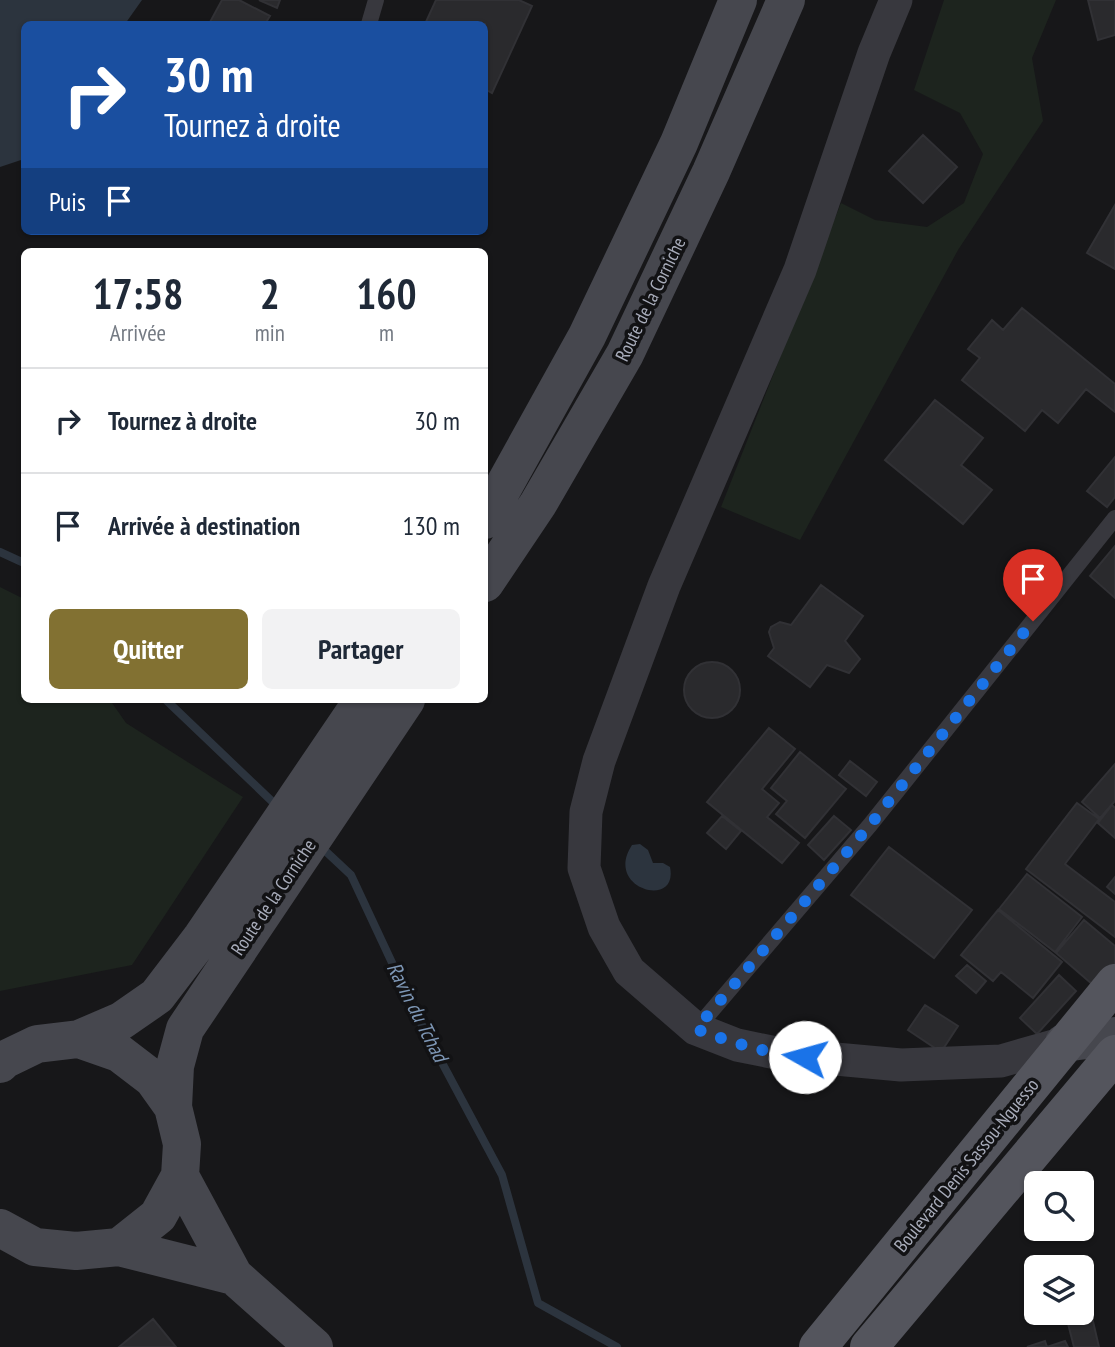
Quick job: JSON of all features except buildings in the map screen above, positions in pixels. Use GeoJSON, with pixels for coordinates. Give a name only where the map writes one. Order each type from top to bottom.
{"type":"FeatureCollection","features":[{"type":"Feature","properties":{"kind":"main road"},"geometry":{"type":"LineString","coordinates":[[488,515],[587,336],[679,143],[738,0]]}},
{"type":"Feature","properties":{"kind":"main road","name":"Route de la Corniche"},"geometry":{"type":"LineString","coordinates":[[488,579],[538,504],[625,354],[711,172],[786,0]]}},
{"type":"Feature","properties":{"kind":"main road","name":"Route de la Corniche"},"geometry":{"type":"LineString","coordinates":[[173,1107],[175,1066],[185,1029],[219,944],[361,703]]}},
{"type":"Feature","properties":{"kind":"main road","name":"Route de la Corniche"},"geometry":{"type":"LineString","coordinates":[[79,1038],[121,1021],[157,996],[219,944],[404,703]]}},
{"type":"Feature","properties":{"kind":"main road","name":"Boulevard Denis Sassou-Nguesso"},"geometry":{"type":"LineString","coordinates":[[818,1347],[1115,983]]}},
{"type":"Feature","properties":{"kind":"main road"},"geometry":{"type":"LineString","coordinates":[[1064,1043],[1115,1036]]}},
{"type":"Feature","properties":{"kind":"main road"},"geometry":{"type":"LineString","coordinates":[[0,1064],[4,1059],[37,1044],[79,1038],[119,1053],[153,1079],[173,1107],[182,1144],[180,1175],[158,1216],[119,1247]]}},
{"type":"Feature","properties":{"kind":"main road"},"geometry":{"type":"LineString","coordinates":[[869,1347],[1115,1055]]}},
{"type":"Feature","properties":{"kind":"main road"},"geometry":{"type":"LineString","coordinates":[[180,1175],[234,1276],[314,1347]]}},
{"type":"Feature","properties":{"kind":"main road"},"geometry":{"type":"LineString","coordinates":[[0,1228],[17,1253],[119,1247],[234,1276]]}},
{"type":"Feature","properties":{"kind":"street"},"geometry":{"type":"LineString","coordinates":[[896,0],[874,53],[800,270],[664,586],[599,761],[586,812],[584,868],[604,927],[629,971],[696,1029],[737,1045],[781,1055],[901,1065],[1001,1061],[1064,1043]]}},
{"type":"Feature","properties":{"kind":"street"},"geometry":{"type":"LineString","coordinates":[[0,1041],[37,1044]]}},
{"type":"Feature","properties":{"kind":"lane"},"geometry":{"type":"LineString","coordinates":[[370,21],[376,0]]}},
{"type":"Feature","properties":{"kind":"lane"},"geometry":{"type":"LineString","coordinates":[[696,1029],[870,825],[1115,518]]}},
{"type":"Feature","properties":{"kind":"shaded area"},"geometry":{"type":"Polygon","coordinates":[[[0,0],[142,0],[127,21],[21,21],[21,160],[0,167],[0,0]]]}},
{"type":"Feature","properties":{"kind":"shaded area"},"geometry":{"type":"Polygon","coordinates":[[[944,0],[1056,0],[1032,58],[1043,121],[958,250],[800,540],[721,507],[841,203],[875,220],[927,227],[964,203],[983,154],[960,113],[914,90],[944,0]]]}},
{"type":"Feature","properties":{"kind":"shaded area"},"geometry":{"type":"Polygon","coordinates":[[[0,587],[21,598],[21,703],[112,703],[126,723],[243,797],[132,965],[0,991],[0,587]]]}},
{"type":"Feature","properties":{"kind":"shaded area"},"geometry":{"type":"Polygon","coordinates":[[[640,844],[648,850],[653,863],[663,863],[670,867],[670,880],[664,888],[654,891],[644,889],[634,883],[627,873],[626,860],[632,845],[640,844]]]}},
{"type":"Feature","properties":{"kind":"waterway","name":"Ravin du Tchad"},"geometry":{"type":"LineString","coordinates":[[0,552],[21,562]]}},
{"type":"Feature","properties":{"kind":"waterway","name":"Ravin du Tchad"},"geometry":{"type":"LineString","coordinates":[[169,703],[279,808]]}},
{"type":"Feature","properties":{"kind":"waterway","name":"Ravin du Tchad"},"geometry":{"type":"LineString","coordinates":[[319,845],[351,875],[416,1014],[502,1175],[538,1303],[617,1347]]}},
{"type":"Feature","properties":{"kind":"route"},"geometry":{"type":"LineString","coordinates":[[805,1057],[781,1055],[737,1045],[696,1029],[870,825],[1033,621]]}}]}
